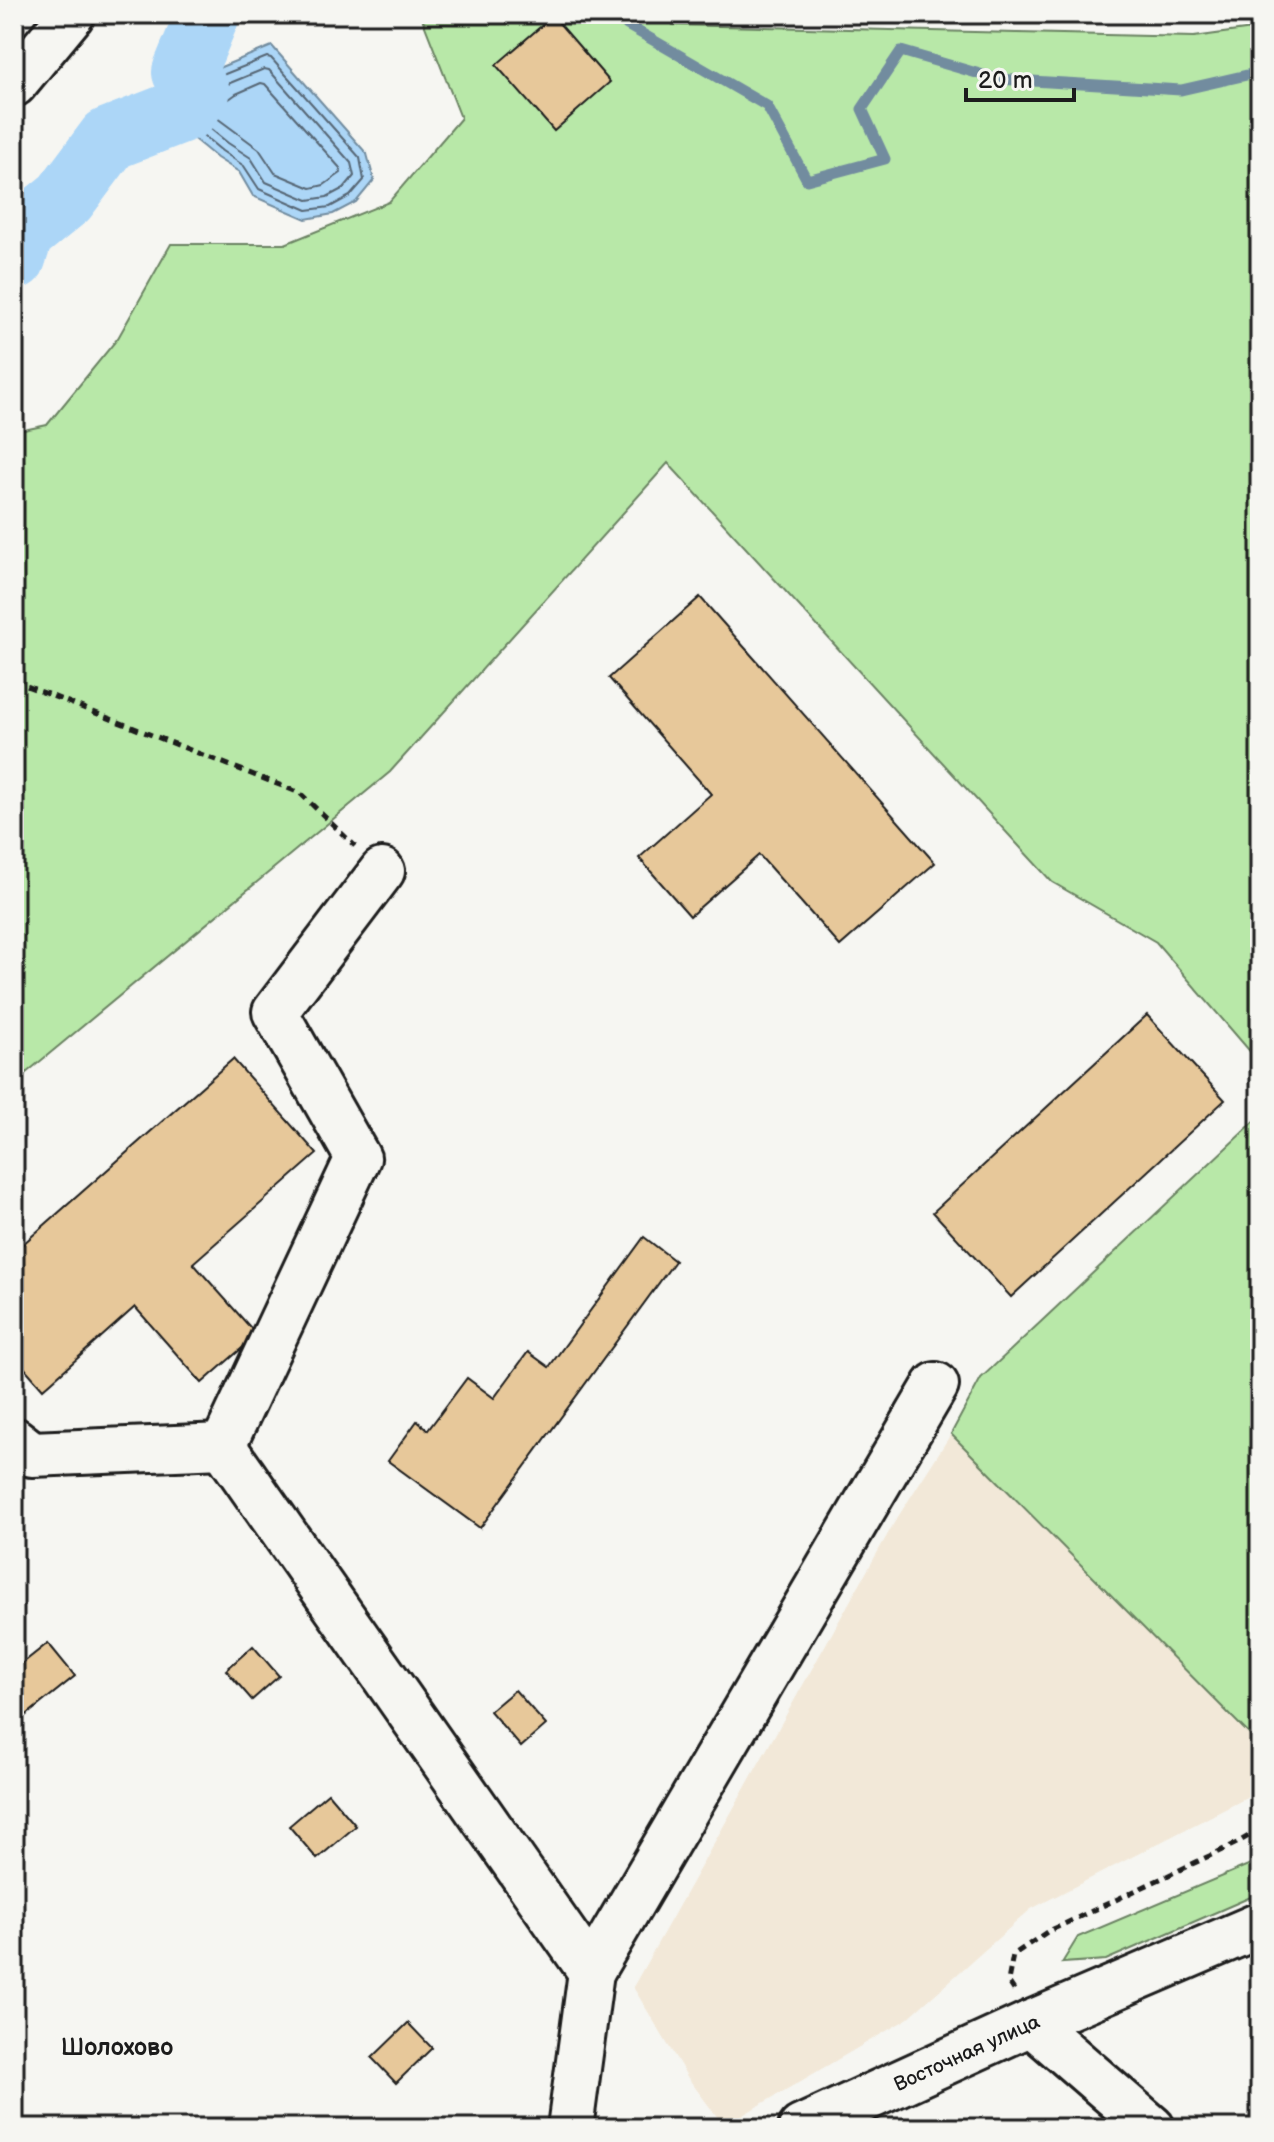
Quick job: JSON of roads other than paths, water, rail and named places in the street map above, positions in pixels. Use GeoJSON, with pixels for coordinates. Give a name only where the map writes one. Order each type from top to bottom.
{"type":"FeatureCollection","features":[{"type":"Feature","properties":{"kind":"street"},"geometry":{"type":"LineString","coordinates":[[14,84],[72,14]]}},
{"type":"Feature","properties":{"kind":"street"},"geometry":{"type":"LineString","coordinates":[[223,1446],[358,1158],[275,1012],[382,871]]}},
{"type":"Feature","properties":{"kind":"street"},"geometry":{"type":"LineString","coordinates":[[570,2128],[591,1972],[936,1385]]}},
{"type":"Feature","properties":{"kind":"street"},"geometry":{"type":"LineString","coordinates":[[14,1440],[32,1454],[223,1446]]}},
{"type":"Feature","properties":{"kind":"street"},"geometry":{"type":"LineString","coordinates":[[223,1446],[591,1972]]}},
{"type":"Feature","properties":{"kind":"street"},"geometry":{"type":"LineString","coordinates":[[1031,2023],[1260,1925]]}},
{"type":"Feature","properties":{"kind":"street","name":"Восточная улица"},"geometry":{"type":"LineString","coordinates":[[801,2128],[1031,2023],[1152,2128]]}},
{"type":"Feature","properties":{"kind":"water"},"geometry":{"type":"Polygon","coordinates":[[[272,46],[367,154],[374,180],[356,202],[333,214],[306,219],[253,196],[239,172],[178,126],[176,100],[221,67],[272,46]]]}},
{"type":"Feature","properties":{"kind":"waterway"},"geometry":{"type":"LineString","coordinates":[[14,258],[22,233],[65,198],[109,139],[186,109],[198,93],[184,72],[208,14]]}},
{"type":"Feature","properties":{"kind":"waterway"},"geometry":{"type":"LineString","coordinates":[[618,14],[627,25],[767,106],[807,180],[885,159],[862,109],[901,51],[997,79],[1181,90],[1260,72]]}},
{"type":"Feature","properties":{"kind":"district","name":"Шолохово"},"geometry":{"type":"Point","coordinates":[117,2047]}}]}
